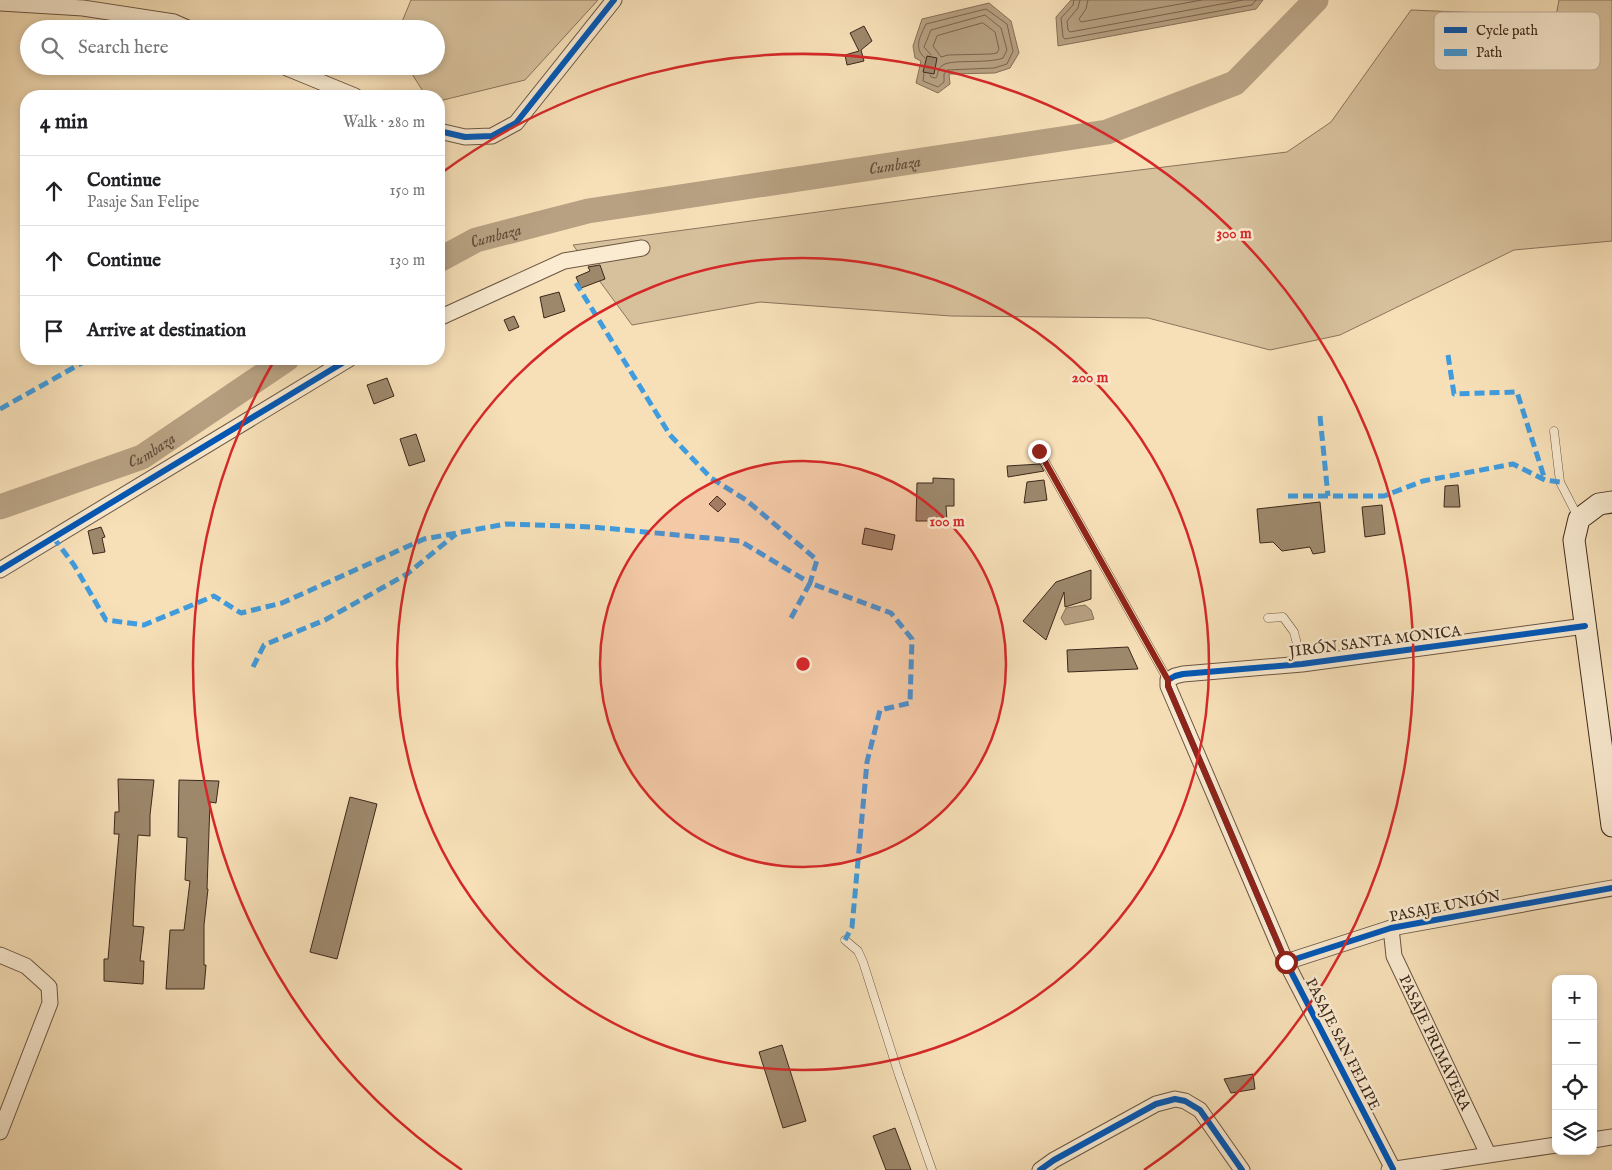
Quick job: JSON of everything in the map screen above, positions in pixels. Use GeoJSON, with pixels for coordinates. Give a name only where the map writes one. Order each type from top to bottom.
{"type":"FeatureCollection","features":[{"type":"Feature","properties":{"kind":"main road"},"geometry":{"type":"LineString","coordinates":[[1612,502],[1599,504],[1579,519],[1574,540],[1612,826]]}},
{"type":"Feature","properties":{"kind":"street"},"geometry":{"type":"LineString","coordinates":[[445,133],[465,138],[492,136],[516,123],[614,0]]}},
{"type":"Feature","properties":{"kind":"street"},"geometry":{"type":"LineString","coordinates":[[0,3],[83,8],[161,20]]}},
{"type":"Feature","properties":{"kind":"street"},"geometry":{"type":"LineString","coordinates":[[304,75],[340,90]]}},
{"type":"Feature","properties":{"kind":"street"},"geometry":{"type":"LineString","coordinates":[[445,315],[564,261],[642,248]]}},
{"type":"Feature","properties":{"kind":"street"},"geometry":{"type":"LineString","coordinates":[[0,570],[339,365]]}},
{"type":"Feature","properties":{"kind":"street","name":"JIRÓN SANTA MONICA"},"geometry":{"type":"LineString","coordinates":[[1168,680],[1183,674],[1302,664],[1585,626]]}},
{"type":"Feature","properties":{"kind":"street","name":"PASAJE SAN FELIPE"},"geometry":{"type":"LineString","coordinates":[[1168,680],[1168,686],[1286,962],[1391,1170]]}},
{"type":"Feature","properties":{"kind":"street","name":"PASAJE UNIÓN"},"geometry":{"type":"LineString","coordinates":[[1286,962],[1391,928],[1612,888]]}},
{"type":"Feature","properties":{"kind":"street","name":"PASAJE PRIMAVERA"},"geometry":{"type":"LineString","coordinates":[[1391,928],[1394,956],[1488,1154]]}},
{"type":"Feature","properties":{"kind":"street"},"geometry":{"type":"LineString","coordinates":[[0,955],[26,966],[46,984],[49,987],[50,1003],[0,1132]]}},
{"type":"Feature","properties":{"kind":"street"},"geometry":{"type":"LineString","coordinates":[[1040,1170],[1054,1160],[1156,1104],[1175,1099],[1185,1101],[1200,1110],[1242,1170]]}},
{"type":"Feature","properties":{"kind":"street"},"geometry":{"type":"LineString","coordinates":[[1597,1139],[1612,1137]]}},
{"type":"Feature","properties":{"kind":"street"},"geometry":{"type":"LineString","coordinates":[[1391,1170],[1552,1146]]}},
{"type":"Feature","properties":{"kind":"lane"},"geometry":{"type":"LineString","coordinates":[[1554,432],[1560,482],[1579,519]]}},
{"type":"Feature","properties":{"kind":"lane"},"geometry":{"type":"LineString","coordinates":[[1039,451],[1168,680]]}},
{"type":"Feature","properties":{"kind":"lane"},"geometry":{"type":"LineString","coordinates":[[1268,618],[1283,617],[1294,632],[1302,664]]}},
{"type":"Feature","properties":{"kind":"lane"},"geometry":{"type":"LineString","coordinates":[[845,940],[858,951],[863,962],[899,1076],[932,1170]]}},
{"type":"Feature","properties":{"kind":"shaded area"},"geometry":{"type":"Polygon","coordinates":[[[411,0],[598,0],[525,80],[445,100],[445,90],[422,90],[413,75],[445,75],[445,20],[403,20],[411,0]]]}},
{"type":"Feature","properties":{"kind":"shaded area"},"geometry":{"type":"Polygon","coordinates":[[[1559,0],[1612,0],[1612,241],[1514,250],[1340,335],[1270,350],[1148,318],[951,316],[760,302],[632,325],[573,245],[1033,183],[1287,152],[1331,122],[1411,10],[1459,12],[1434,12],[1434,70],[1600,70],[1600,12],[1557,12],[1559,0]]]}},
{"type":"Feature","properties":{"kind":"water"},"geometry":{"type":"Polygon","coordinates":[[[1071,0],[1263,0],[1256,9],[1058,46],[1056,17],[1071,0]]]}},
{"type":"Feature","properties":{"kind":"water"},"geometry":{"type":"Polygon","coordinates":[[[989,3],[1011,21],[1019,53],[1010,68],[995,73],[949,74],[950,84],[938,93],[916,83],[921,61],[915,58],[913,46],[922,19],[989,3]]]}},
{"type":"Feature","properties":{"kind":"water"},"geometry":{"type":"Polygon","coordinates":[[[1085,605],[1091,610],[1094,619],[1065,625],[1061,618],[1066,608],[1085,605]]]}},
{"type":"Feature","properties":{"kind":"building"},"geometry":{"type":"Polygon","coordinates":[[[864,26],[872,41],[861,50],[864,61],[847,65],[845,55],[859,51],[850,33],[864,26]]]}},
{"type":"Feature","properties":{"kind":"building"},"geometry":{"type":"Polygon","coordinates":[[[927,56],[937,58],[934,74],[923,72],[927,56]]]}},
{"type":"Feature","properties":{"kind":"building"},"geometry":{"type":"Polygon","coordinates":[[[600,265],[605,279],[581,288],[576,277],[590,271],[588,267],[600,265]]]}},
{"type":"Feature","properties":{"kind":"building"},"geometry":{"type":"Polygon","coordinates":[[[559,292],[565,311],[544,318],[540,297],[559,292]]]}},
{"type":"Feature","properties":{"kind":"building"},"geometry":{"type":"Polygon","coordinates":[[[514,316],[519,327],[509,331],[504,320],[514,316]]]}},
{"type":"Feature","properties":{"kind":"building"},"geometry":{"type":"Polygon","coordinates":[[[387,378],[394,396],[374,404],[367,385],[387,378]]]}},
{"type":"Feature","properties":{"kind":"building"},"geometry":{"type":"Polygon","coordinates":[[[416,434],[425,461],[409,466],[400,439],[416,434]]]}},
{"type":"Feature","properties":{"kind":"building"},"geometry":{"type":"Polygon","coordinates":[[[1040,464],[1044,471],[1008,477],[1007,466],[1040,464]]]}},
{"type":"Feature","properties":{"kind":"building"},"geometry":{"type":"Polygon","coordinates":[[[933,478],[954,479],[954,506],[946,506],[947,521],[916,521],[917,483],[933,483],[933,478]]]}},
{"type":"Feature","properties":{"kind":"building"},"geometry":{"type":"Polygon","coordinates":[[[1044,480],[1047,500],[1024,503],[1027,482],[1044,480]]]}},
{"type":"Feature","properties":{"kind":"building"},"geometry":{"type":"Polygon","coordinates":[[[1458,485],[1460,507],[1444,507],[1445,486],[1458,485]]]}},
{"type":"Feature","properties":{"kind":"building"},"geometry":{"type":"Polygon","coordinates":[[[717,496],[726,504],[718,512],[709,504],[717,496]]]}},
{"type":"Feature","properties":{"kind":"building"},"geometry":{"type":"Polygon","coordinates":[[[1320,502],[1325,552],[1313,554],[1310,547],[1282,551],[1273,542],[1260,543],[1257,509],[1320,502]]]}},
{"type":"Feature","properties":{"kind":"building"},"geometry":{"type":"Polygon","coordinates":[[[1382,505],[1385,534],[1365,537],[1362,507],[1382,505]]]}},
{"type":"Feature","properties":{"kind":"building"},"geometry":{"type":"Polygon","coordinates":[[[101,527],[105,537],[102,538],[105,552],[93,554],[88,531],[101,527]]]}},
{"type":"Feature","properties":{"kind":"building"},"geometry":{"type":"Polygon","coordinates":[[[865,528],[895,535],[892,550],[862,544],[865,528]]]}},
{"type":"Feature","properties":{"kind":"building"},"geometry":{"type":"Polygon","coordinates":[[[1091,570],[1091,599],[1065,607],[1064,592],[1046,640],[1023,621],[1056,582],[1091,570]]]}},
{"type":"Feature","properties":{"kind":"building"},"geometry":{"type":"Polygon","coordinates":[[[1128,647],[1138,669],[1068,672],[1067,650],[1128,647]]]}},
{"type":"Feature","properties":{"kind":"building"},"geometry":{"type":"Polygon","coordinates":[[[118,779],[154,780],[150,836],[138,835],[135,884],[133,926],[144,927],[140,961],[144,961],[143,984],[104,981],[104,959],[108,959],[119,834],[114,834],[115,812],[119,812],[118,779]]]}},
{"type":"Feature","properties":{"kind":"building"},"geometry":{"type":"Polygon","coordinates":[[[179,780],[219,781],[216,803],[210,802],[208,889],[204,925],[204,965],[206,965],[204,989],[166,989],[170,930],[184,930],[190,881],[185,880],[187,838],[178,837],[179,780]]]}},
{"type":"Feature","properties":{"kind":"building"},"geometry":{"type":"Polygon","coordinates":[[[350,797],[377,804],[337,959],[310,952],[350,797]]]}},
{"type":"Feature","properties":{"kind":"building"},"geometry":{"type":"Polygon","coordinates":[[[782,1045],[806,1121],[783,1128],[759,1052],[782,1045]]]}},
{"type":"Feature","properties":{"kind":"building"},"geometry":{"type":"Polygon","coordinates":[[[1253,1074],[1255,1089],[1231,1093],[1224,1079],[1253,1074]]]}},
{"type":"Feature","properties":{"kind":"building"},"geometry":{"type":"Polygon","coordinates":[[[895,1128],[911,1170],[886,1170],[873,1136],[895,1128]]]}},
{"type":"Feature","properties":{"kind":"waterway","name":"Cumbaza"},"geometry":{"type":"LineString","coordinates":[[445,257],[476,240],[588,211],[1107,132],[1235,83],[1316,0]]}},
{"type":"Feature","properties":{"kind":"waterway","name":"Cumbaza"},"geometry":{"type":"LineString","coordinates":[[0,507],[142,457],[278,365]]}},
{"type":"Feature","properties":{"kind":"marked path"},"geometry":{"type":"LineString","coordinates":[[53,537],[74,565],[106,620],[144,625],[214,596],[241,613],[282,603],[424,539],[506,524],[593,527],[740,541],[810,583],[817,560],[746,500],[711,478],[670,435],[576,283]]}},
{"type":"Feature","properties":{"kind":"marked path"},"geometry":{"type":"LineString","coordinates":[[1448,355],[1454,394],[1517,392],[1545,480]]}},
{"type":"Feature","properties":{"kind":"marked path"},"geometry":{"type":"LineString","coordinates":[[0,409],[78,365]]}},
{"type":"Feature","properties":{"kind":"marked path"},"geometry":{"type":"LineString","coordinates":[[1320,416],[1328,496]]}},
{"type":"Feature","properties":{"kind":"marked path"},"geometry":{"type":"LineString","coordinates":[[1288,496],[1384,496],[1423,481],[1513,464],[1545,480],[1560,482]]}},
{"type":"Feature","properties":{"kind":"marked path"},"geometry":{"type":"LineString","coordinates":[[253,667],[264,645],[325,620],[407,574],[456,534]]}},
{"type":"Feature","properties":{"kind":"marked path"},"geometry":{"type":"LineString","coordinates":[[791,618],[810,583],[891,613],[912,639],[910,703],[880,710],[867,762],[852,927],[845,940]]}},
{"type":"Feature","properties":{"kind":"cycle path"},"geometry":{"type":"LineString","coordinates":[[445,132],[465,137],[492,136],[516,123],[614,0]]}},
{"type":"Feature","properties":{"kind":"cycle path"},"geometry":{"type":"LineString","coordinates":[[0,570],[339,365]]}},
{"type":"Feature","properties":{"kind":"cycle path"},"geometry":{"type":"LineString","coordinates":[[1393,1169],[1286,962],[1168,686],[1168,680],[1183,674],[1302,664],[1585,626]]}},
{"type":"Feature","properties":{"kind":"cycle path"},"geometry":{"type":"LineString","coordinates":[[1286,962],[1391,928],[1612,888]]}},
{"type":"Feature","properties":{"kind":"cycle path"},"geometry":{"type":"LineString","coordinates":[[1040,1170],[1054,1160],[1156,1104],[1175,1099],[1185,1101],[1200,1110],[1242,1170]]}},
{"type":"Feature","properties":{"kind":"route"},"geometry":{"type":"LineString","coordinates":[[1039,451],[1168,680],[1168,686],[1286,962]]}}]}
